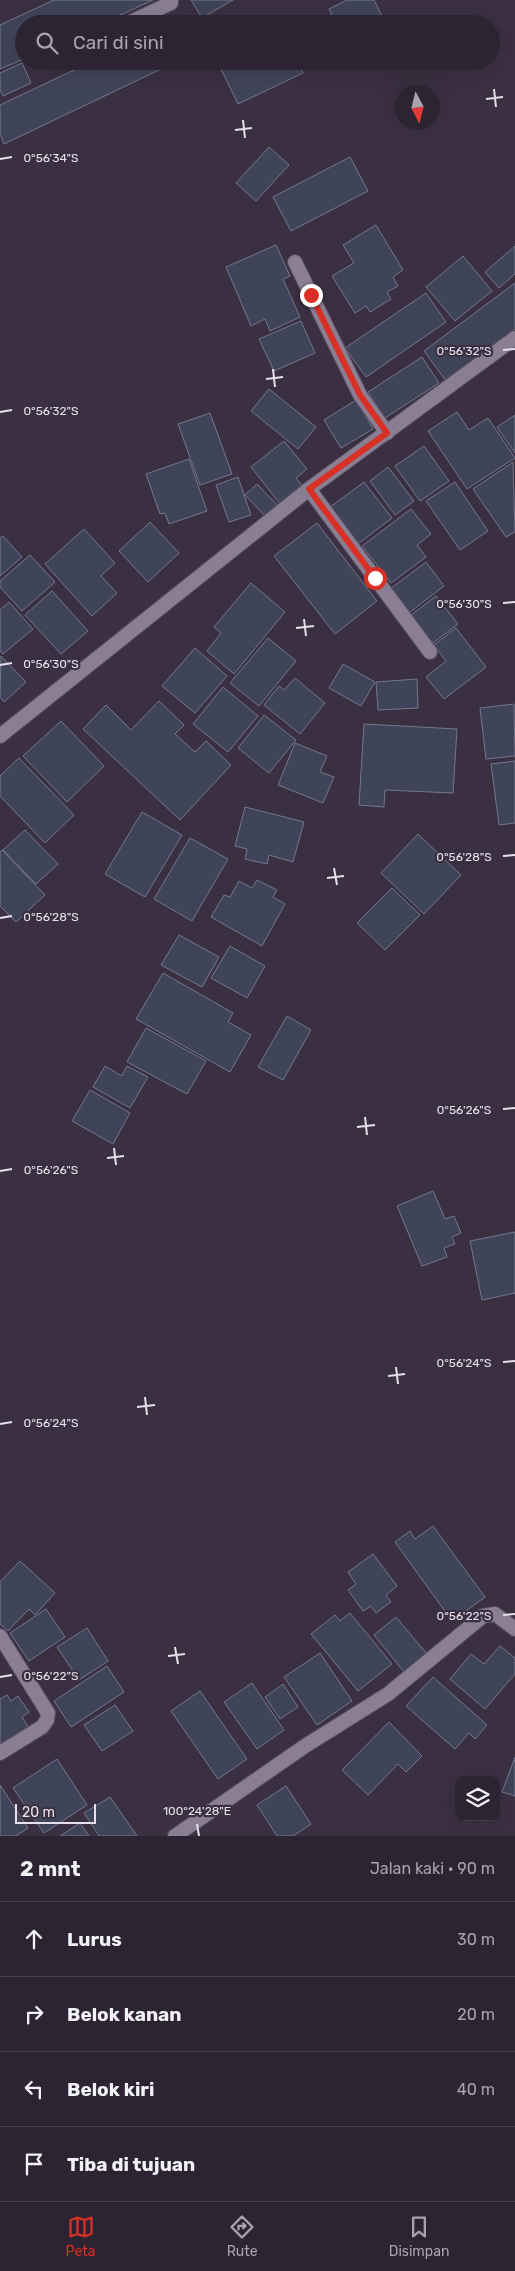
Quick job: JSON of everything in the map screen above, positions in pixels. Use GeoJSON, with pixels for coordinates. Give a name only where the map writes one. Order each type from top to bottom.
{"type":"FeatureCollection","features":[{"type":"Feature","properties":{"kind":"street"},"geometry":{"type":"LineString","coordinates":[[145,15],[171,3],[172,0]]}},
{"type":"Feature","properties":{"kind":"street"},"geometry":{"type":"LineString","coordinates":[[294,262],[360,395],[387,433]]}},
{"type":"Feature","properties":{"kind":"street"},"geometry":{"type":"LineString","coordinates":[[0,736],[309,489],[515,338]]}},
{"type":"Feature","properties":{"kind":"street"},"geometry":{"type":"LineString","coordinates":[[309,489],[430,652]]}},
{"type":"Feature","properties":{"kind":"street"},"geometry":{"type":"LineString","coordinates":[[175,1836],[305,1746],[388,1694],[483,1616],[495,1614],[515,1629]]}},
{"type":"Feature","properties":{"kind":"street"},"geometry":{"type":"LineString","coordinates":[[0,1636],[48,1713],[47,1720],[42,1727],[0,1753]]}},
{"type":"Feature","properties":{"kind":"building"},"geometry":{"type":"Polygon","coordinates":[[[54,0],[153,0],[120,15],[22,15],[54,0]]]}},
{"type":"Feature","properties":{"kind":"building"},"geometry":{"type":"Polygon","coordinates":[[[191,0],[233,0],[207,15],[200,15],[191,0]]]}},
{"type":"Feature","properties":{"kind":"building"},"geometry":{"type":"Polygon","coordinates":[[[347,0],[374,0],[382,15],[332,15],[329,9],[347,0]]]}},
{"type":"Feature","properties":{"kind":"building"},"geometry":{"type":"Polygon","coordinates":[[[15,18],[15,63],[0,69],[0,25],[15,18]]]}},
{"type":"Feature","properties":{"kind":"building"},"geometry":{"type":"Polygon","coordinates":[[[15,66],[15,70],[25,70],[31,83],[3,96],[0,89],[0,73],[15,66]]]}},
{"type":"Feature","properties":{"kind":"building"},"geometry":{"type":"Polygon","coordinates":[[[74,70],[159,70],[4,144],[0,134],[0,105],[74,70]]]}},
{"type":"Feature","properties":{"kind":"building"},"geometry":{"type":"Polygon","coordinates":[[[221,70],[302,70],[303,73],[238,104],[221,70]]]}},
{"type":"Feature","properties":{"kind":"building"},"geometry":{"type":"Polygon","coordinates":[[[269,147],[289,165],[256,201],[236,183],[269,147]]]}},
{"type":"Feature","properties":{"kind":"building"},"geometry":{"type":"Polygon","coordinates":[[[350,157],[368,191],[291,231],[273,197],[350,157]]]}},
{"type":"Feature","properties":{"kind":"building"},"geometry":{"type":"Polygon","coordinates":[[[376,225],[403,270],[393,277],[398,286],[387,292],[391,299],[370,312],[366,306],[355,313],[332,276],[354,263],[343,245],[376,225]]]}},
{"type":"Feature","properties":{"kind":"building"},"geometry":{"type":"Polygon","coordinates":[[[276,245],[290,276],[283,279],[300,317],[270,331],[265,319],[251,326],[226,267],[276,245]]]}},
{"type":"Feature","properties":{"kind":"building"},"geometry":{"type":"Polygon","coordinates":[[[515,246],[515,274],[499,288],[485,272],[515,246]]]}},
{"type":"Feature","properties":{"kind":"building"},"geometry":{"type":"Polygon","coordinates":[[[463,256],[492,291],[455,321],[426,287],[463,256]]]}},
{"type":"Feature","properties":{"kind":"building"},"geometry":{"type":"Polygon","coordinates":[[[515,283],[515,329],[446,381],[424,351],[515,283]]]}},
{"type":"Feature","properties":{"kind":"building"},"geometry":{"type":"Polygon","coordinates":[[[426,293],[446,322],[366,377],[345,348],[426,293]]]}},
{"type":"Feature","properties":{"kind":"building"},"geometry":{"type":"Polygon","coordinates":[[[301,321],[315,353],[274,371],[259,339],[301,321]]]}},
{"type":"Feature","properties":{"kind":"building"},"geometry":{"type":"Polygon","coordinates":[[[422,357],[439,383],[385,418],[368,392],[422,357]]]}},
{"type":"Feature","properties":{"kind":"building"},"geometry":{"type":"Polygon","coordinates":[[[269,389],[316,427],[298,449],[251,411],[269,389]]]}},
{"type":"Feature","properties":{"kind":"building"},"geometry":{"type":"Polygon","coordinates":[[[356,400],[373,429],[341,448],[324,420],[356,400]]]}},
{"type":"Feature","properties":{"kind":"building"},"geometry":{"type":"Polygon","coordinates":[[[457,412],[469,430],[488,418],[515,458],[467,489],[428,431],[457,412]]]}},
{"type":"Feature","properties":{"kind":"building"},"geometry":{"type":"Polygon","coordinates":[[[210,413],[232,474],[200,485],[178,424],[210,413]]]}},
{"type":"Feature","properties":{"kind":"building"},"geometry":{"type":"Polygon","coordinates":[[[515,415],[515,453],[497,427],[515,415]]]}},
{"type":"Feature","properties":{"kind":"building"},"geometry":{"type":"Polygon","coordinates":[[[284,441],[307,469],[296,478],[304,488],[281,505],[251,467],[284,441]]]}},
{"type":"Feature","properties":{"kind":"building"},"geometry":{"type":"Polygon","coordinates":[[[424,446],[449,481],[420,501],[395,466],[424,446]]]}},
{"type":"Feature","properties":{"kind":"building"},"geometry":{"type":"Polygon","coordinates":[[[189,459],[207,511],[169,524],[165,513],[160,514],[146,474],[189,459]]]}},
{"type":"Feature","properties":{"kind":"building"},"geometry":{"type":"Polygon","coordinates":[[[513,462],[515,532],[506,537],[473,489],[513,462]]]}},
{"type":"Feature","properties":{"kind":"building"},"geometry":{"type":"Polygon","coordinates":[[[388,467],[414,501],[395,515],[370,481],[388,467]]]}},
{"type":"Feature","properties":{"kind":"building"},"geometry":{"type":"Polygon","coordinates":[[[238,477],[251,515],[229,522],[216,485],[238,477]]]}},
{"type":"Feature","properties":{"kind":"building"},"geometry":{"type":"Polygon","coordinates":[[[364,482],[392,518],[358,544],[330,507],[364,482]]]}},
{"type":"Feature","properties":{"kind":"building"},"geometry":{"type":"Polygon","coordinates":[[[455,482],[488,531],[460,550],[426,501],[455,482]]]}},
{"type":"Feature","properties":{"kind":"building"},"geometry":{"type":"Polygon","coordinates":[[[257,484],[279,507],[267,518],[245,495],[257,484]]]}},
{"type":"Feature","properties":{"kind":"building"},"geometry":{"type":"Polygon","coordinates":[[[411,509],[431,534],[417,545],[426,557],[391,583],[362,546],[411,509]]]}},
{"type":"Feature","properties":{"kind":"building"},"geometry":{"type":"Polygon","coordinates":[[[150,522],[179,553],[148,582],[119,551],[150,522]]]}},
{"type":"Feature","properties":{"kind":"building"},"geometry":{"type":"Polygon","coordinates":[[[317,523],[377,601],[335,634],[274,556],[317,523]]]}},
{"type":"Feature","properties":{"kind":"building"},"geometry":{"type":"Polygon","coordinates":[[[84,529],[115,563],[101,576],[117,593],[92,616],[45,564],[84,529]]]}},
{"type":"Feature","properties":{"kind":"building"},"geometry":{"type":"Polygon","coordinates":[[[3,536],[22,557],[0,576],[0,538],[3,536]]]}},
{"type":"Feature","properties":{"kind":"building"},"geometry":{"type":"Polygon","coordinates":[[[30,555],[55,582],[22,611],[0,587],[0,581],[30,555]]]}},
{"type":"Feature","properties":{"kind":"building"},"geometry":{"type":"Polygon","coordinates":[[[426,562],[444,586],[409,613],[390,589],[426,562]]]}},
{"type":"Feature","properties":{"kind":"building"},"geometry":{"type":"Polygon","coordinates":[[[251,583],[285,612],[234,674],[207,651],[221,633],[214,627],[251,583]]]}},
{"type":"Feature","properties":{"kind":"building"},"geometry":{"type":"Polygon","coordinates":[[[52,591],[88,631],[61,654],[25,615],[52,591]]]}},
{"type":"Feature","properties":{"kind":"building"},"geometry":{"type":"Polygon","coordinates":[[[436,596],[458,624],[433,643],[411,615],[436,596]]]}},
{"type":"Feature","properties":{"kind":"building"},"geometry":{"type":"Polygon","coordinates":[[[9,602],[33,629],[3,654],[0,651],[0,610],[9,602]]]}},
{"type":"Feature","properties":{"kind":"building"},"geometry":{"type":"Polygon","coordinates":[[[456,628],[486,667],[444,699],[426,677],[446,661],[434,645],[456,628]]]}},
{"type":"Feature","properties":{"kind":"building"},"geometry":{"type":"Polygon","coordinates":[[[268,638],[296,661],[259,706],[230,683],[268,638]]]}},
{"type":"Feature","properties":{"kind":"building"},"geometry":{"type":"Polygon","coordinates":[[[195,648],[227,676],[195,713],[162,686],[195,648]]]}},
{"type":"Feature","properties":{"kind":"building"},"geometry":{"type":"Polygon","coordinates":[[[1,656],[26,682],[4,702],[0,697],[1,656]]]}},
{"type":"Feature","properties":{"kind":"building"},"geometry":{"type":"Polygon","coordinates":[[[343,664],[375,682],[361,706],[329,688],[343,664]]]}},
{"type":"Feature","properties":{"kind":"building"},"geometry":{"type":"Polygon","coordinates":[[[295,678],[325,703],[300,734],[264,705],[279,686],[284,690],[295,678]]]}},
{"type":"Feature","properties":{"kind":"building"},"geometry":{"type":"Polygon","coordinates":[[[417,679],[418,708],[378,710],[376,682],[417,679]]]}},
{"type":"Feature","properties":{"kind":"building"},"geometry":{"type":"Polygon","coordinates":[[[223,687],[258,716],[228,752],[193,724],[223,687]]]}},
{"type":"Feature","properties":{"kind":"building"},"geometry":{"type":"Polygon","coordinates":[[[159,701],[184,725],[175,734],[195,752],[206,741],[231,765],[180,820],[83,729],[106,705],[131,730],[159,701]]]}},
{"type":"Feature","properties":{"kind":"building"},"geometry":{"type":"Polygon","coordinates":[[[514,704],[515,756],[486,759],[480,708],[514,704]]]}},
{"type":"Feature","properties":{"kind":"building"},"geometry":{"type":"Polygon","coordinates":[[[264,715],[296,740],[269,773],[238,748],[264,715]]]}},
{"type":"Feature","properties":{"kind":"building"},"geometry":{"type":"Polygon","coordinates":[[[61,721],[104,766],[67,802],[23,756],[61,721]]]}},
{"type":"Feature","properties":{"kind":"building"},"geometry":{"type":"Polygon","coordinates":[[[364,724],[457,729],[453,793],[385,790],[384,807],[359,805],[364,724]]]}},
{"type":"Feature","properties":{"kind":"building"},"geometry":{"type":"Polygon","coordinates":[[[295,743],[327,756],[320,772],[334,777],[323,803],[278,785],[295,743]]]}},
{"type":"Feature","properties":{"kind":"building"},"geometry":{"type":"Polygon","coordinates":[[[19,758],[74,815],[45,843],[0,796],[0,776],[19,758]]]}},
{"type":"Feature","properties":{"kind":"building"},"geometry":{"type":"Polygon","coordinates":[[[515,761],[515,823],[499,825],[491,764],[515,761]]]}},
{"type":"Feature","properties":{"kind":"building"},"geometry":{"type":"Polygon","coordinates":[[[245,807],[304,822],[293,862],[269,855],[267,864],[245,859],[247,849],[235,846],[245,807]]]}},
{"type":"Feature","properties":{"kind":"building"},"geometry":{"type":"Polygon","coordinates":[[[142,812],[182,835],[145,897],[105,874],[142,812]]]}},
{"type":"Feature","properties":{"kind":"building"},"geometry":{"type":"Polygon","coordinates":[[[25,830],[58,864],[36,884],[3,850],[25,830]]]}},
{"type":"Feature","properties":{"kind":"building"},"geometry":{"type":"Polygon","coordinates":[[[418,834],[461,875],[424,914],[381,873],[418,834]]]}},
{"type":"Feature","properties":{"kind":"building"},"geometry":{"type":"Polygon","coordinates":[[[190,838],[228,859],[192,921],[154,899],[190,838]]]}},
{"type":"Feature","properties":{"kind":"building"},"geometry":{"type":"Polygon","coordinates":[[[2,850],[45,895],[16,922],[0,906],[0,852],[2,850]]]}},
{"type":"Feature","properties":{"kind":"building"},"geometry":{"type":"Polygon","coordinates":[[[257,880],[277,890],[273,897],[285,904],[262,946],[211,917],[224,895],[230,897],[239,881],[252,888],[257,880]]]}},
{"type":"Feature","properties":{"kind":"building"},"geometry":{"type":"Polygon","coordinates":[[[392,888],[420,915],[385,950],[357,923],[392,888]]]}},
{"type":"Feature","properties":{"kind":"building"},"geometry":{"type":"Polygon","coordinates":[[[179,935],[219,957],[202,987],[161,965],[179,935]]]}},
{"type":"Feature","properties":{"kind":"building"},"geometry":{"type":"Polygon","coordinates":[[[230,946],[265,966],[247,998],[211,978],[230,946]]]}},
{"type":"Feature","properties":{"kind":"building"},"geometry":{"type":"Polygon","coordinates":[[[163,973],[233,1013],[228,1022],[251,1035],[230,1072],[136,1019],[163,973]]]}},
{"type":"Feature","properties":{"kind":"building"},"geometry":{"type":"Polygon","coordinates":[[[287,1016],[311,1030],[283,1080],[258,1067],[287,1016]]]}},
{"type":"Feature","properties":{"kind":"building"},"geometry":{"type":"Polygon","coordinates":[[[146,1028],[206,1061],[187,1094],[127,1062],[146,1028]]]}},
{"type":"Feature","properties":{"kind":"building"},"geometry":{"type":"Polygon","coordinates":[[[105,1066],[122,1076],[127,1066],[148,1077],[130,1108],[93,1087],[105,1066]]]}},
{"type":"Feature","properties":{"kind":"building"},"geometry":{"type":"Polygon","coordinates":[[[90,1090],[130,1113],[113,1144],[72,1121],[90,1090]]]}},
{"type":"Feature","properties":{"kind":"building"},"geometry":{"type":"Polygon","coordinates":[[[433,1191],[445,1219],[454,1216],[461,1233],[452,1237],[455,1244],[444,1248],[447,1257],[422,1266],[397,1206],[433,1191]]]}},
{"type":"Feature","properties":{"kind":"building"},"geometry":{"type":"Polygon","coordinates":[[[515,1232],[515,1293],[482,1300],[470,1241],[515,1232]]]}},
{"type":"Feature","properties":{"kind":"building"},"geometry":{"type":"Polygon","coordinates":[[[433,1526],[485,1597],[452,1621],[395,1542],[410,1531],[415,1539],[433,1526]]]}},
{"type":"Feature","properties":{"kind":"building"},"geometry":{"type":"Polygon","coordinates":[[[373,1554],[397,1586],[386,1595],[391,1602],[376,1613],[371,1606],[363,1611],[348,1590],[356,1584],[348,1572],[373,1554]]]}},
{"type":"Feature","properties":{"kind":"building"},"geometry":{"type":"Polygon","coordinates":[[[20,1561],[55,1593],[35,1615],[29,1609],[8,1631],[0,1624],[0,1582],[20,1561]]]}},
{"type":"Feature","properties":{"kind":"building"},"geometry":{"type":"Polygon","coordinates":[[[46,1609],[65,1637],[29,1661],[10,1633],[46,1609]]]}},
{"type":"Feature","properties":{"kind":"building"},"geometry":{"type":"Polygon","coordinates":[[[350,1613],[392,1664],[358,1691],[311,1634],[335,1615],[340,1621],[350,1613]]]}},
{"type":"Feature","properties":{"kind":"building"},"geometry":{"type":"Polygon","coordinates":[[[396,1617],[427,1654],[404,1672],[374,1635],[396,1617]]]}},
{"type":"Feature","properties":{"kind":"building"},"geometry":{"type":"Polygon","coordinates":[[[87,1628],[108,1661],[79,1680],[57,1647],[87,1628]]]}},
{"type":"Feature","properties":{"kind":"building"},"geometry":{"type":"Polygon","coordinates":[[[500,1646],[515,1658],[515,1674],[485,1709],[450,1679],[471,1654],[484,1664],[500,1646]]]}},
{"type":"Feature","properties":{"kind":"building"},"geometry":{"type":"Polygon","coordinates":[[[320,1653],[352,1701],[317,1725],[284,1677],[320,1653]]]}},
{"type":"Feature","properties":{"kind":"building"},"geometry":{"type":"Polygon","coordinates":[[[107,1666],[124,1692],[71,1727],[54,1701],[107,1666]]]}},
{"type":"Feature","properties":{"kind":"building"},"geometry":{"type":"Polygon","coordinates":[[[433,1677],[487,1725],[475,1739],[469,1733],[455,1749],[406,1706],[433,1677]]]}},
{"type":"Feature","properties":{"kind":"building"},"geometry":{"type":"Polygon","coordinates":[[[252,1683],[284,1730],[257,1749],[224,1702],[252,1683]]]}},
{"type":"Feature","properties":{"kind":"building"},"geometry":{"type":"Polygon","coordinates":[[[283,1684],[298,1707],[280,1719],[265,1697],[283,1684]]]}},
{"type":"Feature","properties":{"kind":"building"},"geometry":{"type":"Polygon","coordinates":[[[200,1691],[247,1759],[218,1779],[171,1711],[200,1691]]]}},
{"type":"Feature","properties":{"kind":"building"},"geometry":{"type":"Polygon","coordinates":[[[7,1695],[11,1701],[18,1696],[29,1712],[22,1717],[29,1728],[0,1747],[0,1699],[7,1695]]]}},
{"type":"Feature","properties":{"kind":"building"},"geometry":{"type":"Polygon","coordinates":[[[115,1705],[133,1731],[102,1751],[84,1725],[115,1705]]]}},
{"type":"Feature","properties":{"kind":"building"},"geometry":{"type":"Polygon","coordinates":[[[389,1722],[422,1756],[406,1772],[398,1764],[368,1795],[342,1770],[389,1722]]]}},
{"type":"Feature","properties":{"kind":"building"},"geometry":{"type":"Polygon","coordinates":[[[515,1757],[515,1796],[502,1792],[515,1757]]]}},
{"type":"Feature","properties":{"kind":"building"},"geometry":{"type":"Polygon","coordinates":[[[57,1759],[87,1805],[44,1833],[13,1788],[57,1759]]]}},
{"type":"Feature","properties":{"kind":"building"},"geometry":{"type":"Polygon","coordinates":[[[0,1785],[28,1828],[16,1836],[0,1836],[0,1785]]]}},
{"type":"Feature","properties":{"kind":"building"},"geometry":{"type":"Polygon","coordinates":[[[286,1786],[311,1824],[293,1836],[277,1836],[257,1805],[286,1786]]]}},
{"type":"Feature","properties":{"kind":"building"},"geometry":{"type":"Polygon","coordinates":[[[110,1797],[137,1836],[99,1836],[84,1813],[110,1797]]]}},
{"type":"Feature","properties":{"kind":"building"},"geometry":{"type":"Polygon","coordinates":[[[80,1823],[89,1836],[60,1836],[80,1823]]]}},
{"type":"Feature","properties":{"kind":"route"},"geometry":{"type":"LineString","coordinates":[[311,295],[360,395],[387,433],[309,489],[375,578]]}}]}
